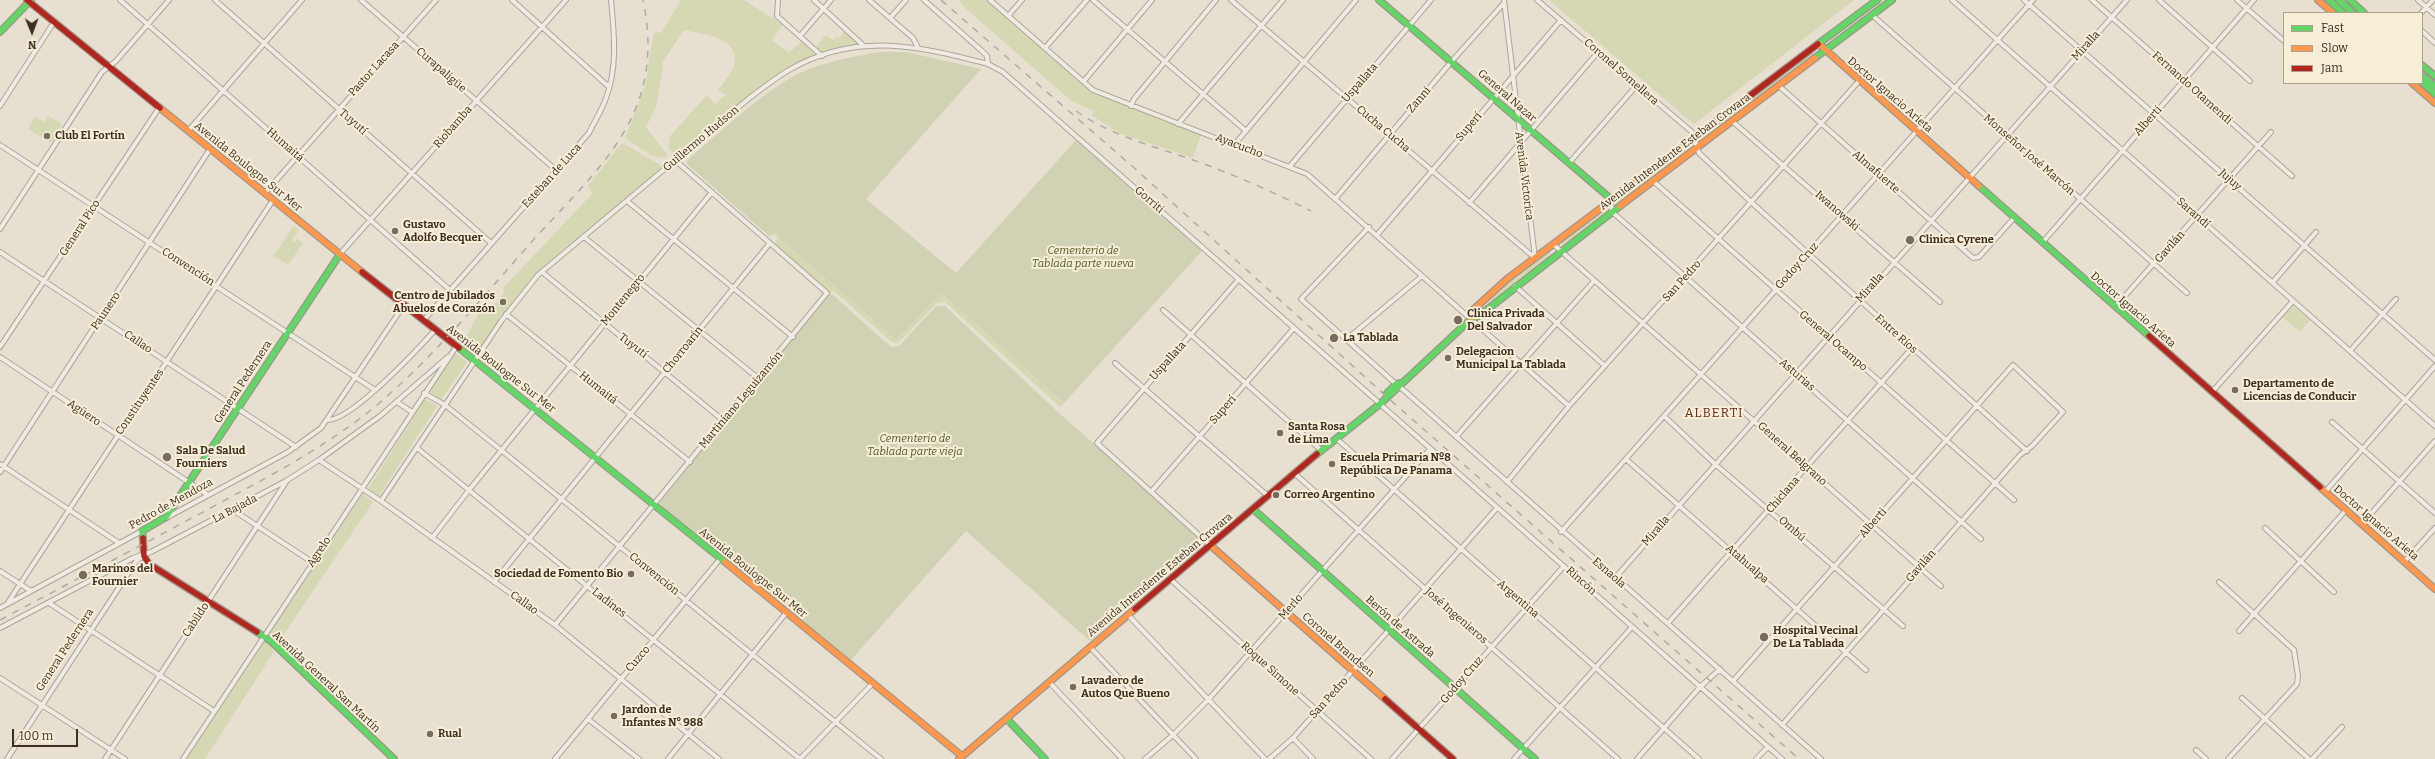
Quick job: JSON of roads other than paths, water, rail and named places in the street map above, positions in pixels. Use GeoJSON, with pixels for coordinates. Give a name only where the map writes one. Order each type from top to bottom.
{"type":"FeatureCollection","features":[{"type":"Feature","properties":{"kind":"main road"},"geometry":{"type":"LineString","coordinates":[[0,32],[29,0]]}},
{"type":"Feature","properties":{"kind":"main road","name":"Avenida Boulogne Sur Mer"},"geometry":{"type":"LineString","coordinates":[[29,0],[159,108],[404,306],[475,360],[596,457],[873,683],[961,758]]}},
{"type":"Feature","properties":{"kind":"main road","name":"General Nazar"},"geometry":{"type":"LineString","coordinates":[[1380,0],[1570,162],[1611,199]]}},
{"type":"Feature","properties":{"kind":"main road","name":"Avenida Intendente Esteban Crovara"},"geometry":{"type":"LineString","coordinates":[[1471,319],[1474,308],[1535,258],[1611,199],[1695,138],[1877,0]]}},
{"type":"Feature","properties":{"kind":"main road","name":"Avenida Intendente Esteban Crovara"},"geometry":{"type":"LineString","coordinates":[[961,758],[1294,473],[1322,452],[1471,319],[1479,316],[1560,251],[1698,149],[1732,121],[1826,52],[1892,0]]}},
{"type":"Feature","properties":{"kind":"main road"},"geometry":{"type":"LineString","coordinates":[[2318,0],[2332,12]]}},
{"type":"Feature","properties":{"kind":"main road"},"geometry":{"type":"LineString","coordinates":[[2329,0],[2342,12]]}},
{"type":"Feature","properties":{"kind":"main road"},"geometry":{"type":"LineString","coordinates":[[2339,0],[2352,12]]}},
{"type":"Feature","properties":{"kind":"main road"},"geometry":{"type":"LineString","coordinates":[[2350,0],[2363,12]]}},
{"type":"Feature","properties":{"kind":"main road","name":"Doctor Ignacio Arieta"},"geometry":{"type":"LineString","coordinates":[[1819,44],[1826,52],[1916,132],[2435,588]]}},
{"type":"Feature","properties":{"kind":"main road"},"geometry":{"type":"LineString","coordinates":[[2423,66],[2435,76]]}},
{"type":"Feature","properties":{"kind":"main road"},"geometry":{"type":"LineString","coordinates":[[2423,76],[2434,92]]}},
{"type":"Feature","properties":{"kind":"main road"},"geometry":{"type":"LineString","coordinates":[[2423,83],[2434,92]]}},
{"type":"Feature","properties":{"kind":"main road"},"geometry":{"type":"LineString","coordinates":[[2413,84],[2435,103]]}},
{"type":"Feature","properties":{"kind":"main road","name":"General Pedernera"},"geometry":{"type":"LineString","coordinates":[[163,520],[340,254]]}},
{"type":"Feature","properties":{"kind":"main road","name":"Berón de Astrada"},"geometry":{"type":"LineString","coordinates":[[1253,509],[1535,759]]}},
{"type":"Feature","properties":{"kind":"main road","name":"Pedro de Mendoza"},"geometry":{"type":"LineString","coordinates":[[142,531],[163,520]]}},
{"type":"Feature","properties":{"kind":"main road"},"geometry":{"type":"LineString","coordinates":[[142,531],[144,556]]}},
{"type":"Feature","properties":{"kind":"main road","name":"Coronel Brandsen"},"geometry":{"type":"LineString","coordinates":[[1210,545],[1352,672],[1454,759]]}},
{"type":"Feature","properties":{"kind":"main road","name":"Avenida General San Martín"},"geometry":{"type":"LineString","coordinates":[[144,556],[149,564],[272,642],[394,759]]}},
{"type":"Feature","properties":{"kind":"main road"},"geometry":{"type":"LineString","coordinates":[[1007,719],[1045,759]]}},
{"type":"Feature","properties":{"kind":"street","name":"Humaitá"},"geometry":{"type":"LineString","coordinates":[[120,0],[450,290]]}},
{"type":"Feature","properties":{"kind":"street"},"geometry":{"type":"LineString","coordinates":[[0,229],[102,72],[109,67],[169,0]]}},
{"type":"Feature","properties":{"kind":"street","name":"Tuyutí"},"geometry":{"type":"LineString","coordinates":[[215,0],[492,243]]}},
{"type":"Feature","properties":{"kind":"street"},"geometry":{"type":"LineString","coordinates":[[188,131],[302,0]]}},
{"type":"Feature","properties":{"kind":"street","name":"Curapaligüe"},"geometry":{"type":"LineString","coordinates":[[361,0],[557,171]]}},
{"type":"Feature","properties":{"kind":"street","name":"Pastor Lacasa"},"geometry":{"type":"LineString","coordinates":[[265,193],[436,0]]}},
{"type":"Feature","properties":{"kind":"street"},"geometry":{"type":"LineString","coordinates":[[512,0],[609,87]]}},
{"type":"Feature","properties":{"kind":"street","name":"Riobamba"},"geometry":{"type":"LineString","coordinates":[[340,254],[371,221],[566,0]]}},
{"type":"Feature","properties":{"kind":"street","name":"Esteban de Luca"},"geometry":{"type":"LineString","coordinates":[[423,321],[589,133],[609,87],[614,46],[611,0]]}},
{"type":"Feature","properties":{"kind":"street"},"geometry":{"type":"LineString","coordinates":[[778,0],[777,16],[822,56]]}},
{"type":"Feature","properties":{"kind":"street"},"geometry":{"type":"LineString","coordinates":[[814,0],[864,46]]}},
{"type":"Feature","properties":{"kind":"street"},"geometry":{"type":"LineString","coordinates":[[800,36],[831,0]]}},
{"type":"Feature","properties":{"kind":"street"},"geometry":{"type":"LineString","coordinates":[[869,0],[913,38],[918,48]]}},
{"type":"Feature","properties":{"kind":"street"},"geometry":{"type":"LineString","coordinates":[[890,18],[906,0]]}},
{"type":"Feature","properties":{"kind":"street","name":"Gorriti"},"geometry":{"type":"LineString","coordinates":[[924,0],[984,53],[988,64],[1003,72],[1240,279],[1377,404]]}},
{"type":"Feature","properties":{"kind":"street","name":"Ayacucho"},"geometry":{"type":"LineString","coordinates":[[990,0],[1100,93],[1178,124],[1235,144],[1307,174],[1369,227],[1471,319]]}},
{"type":"Feature","properties":{"kind":"street"},"geometry":{"type":"LineString","coordinates":[[1008,16],[1022,0]]}},
{"type":"Feature","properties":{"kind":"street"},"geometry":{"type":"LineString","coordinates":[[1045,48],[1087,0]]}},
{"type":"Feature","properties":{"kind":"street"},"geometry":{"type":"LineString","coordinates":[[1093,0],[1245,130]]}},
{"type":"Feature","properties":{"kind":"street"},"geometry":{"type":"LineString","coordinates":[[1084,81],[1152,0]]}},
{"type":"Feature","properties":{"kind":"street"},"geometry":{"type":"LineString","coordinates":[[1131,106],[1134,99],[1216,0]]}},
{"type":"Feature","properties":{"kind":"street","name":"Cucha Cucha"},"geometry":{"type":"LineString","coordinates":[[1231,0],[1535,258]]}},
{"type":"Feature","properties":{"kind":"street"},"geometry":{"type":"LineString","coordinates":[[1178,124],[1283,0]]}},
{"type":"Feature","properties":{"kind":"street"},"geometry":{"type":"LineString","coordinates":[[1235,144],[1245,130],[1356,0]]}},
{"type":"Feature","properties":{"kind":"street","name":"Uspallata"},"geometry":{"type":"LineString","coordinates":[[1290,166],[1431,0]]}},
{"type":"Feature","properties":{"kind":"street","name":"Coronel Somellera"},"geometry":{"type":"LineString","coordinates":[[1537,0],[1692,132],[1698,149]]}},
{"type":"Feature","properties":{"kind":"street","name":"Sarandí"},"geometry":{"type":"LineString","coordinates":[[1952,0],[2435,426]]}},
{"type":"Feature","properties":{"kind":"street","name":"Jujuy"},"geometry":{"type":"LineString","coordinates":[[2024,0],[2083,50],[2382,315],[2435,360]]}},
{"type":"Feature","properties":{"kind":"street","name":"Godoy Cruz"},"geometry":{"type":"LineString","coordinates":[[1561,532],[1627,460],[1775,290],[2033,0]]}},
{"type":"Feature","properties":{"kind":"street","name":"Fernando Otamendi"},"geometry":{"type":"LineString","coordinates":[[2092,0],[2292,176]]}},
{"type":"Feature","properties":{"kind":"street","name":"Miralla"},"geometry":{"type":"LineString","coordinates":[[1615,578],[2127,0]]}},
{"type":"Feature","properties":{"kind":"street"},"geometry":{"type":"LineString","coordinates":[[2159,0],[2250,80]]}},
{"type":"Feature","properties":{"kind":"street"},"geometry":{"type":"LineString","coordinates":[[2237,0],[2283,41]]}},
{"type":"Feature","properties":{"kind":"street","name":"Alberti"},"geometry":{"type":"LineString","coordinates":[[2042,243],[2254,0]]}},
{"type":"Feature","properties":{"kind":"street"},"geometry":{"type":"LineString","coordinates":[[2418,0],[2435,15]]}},
{"type":"Feature","properties":{"kind":"street"},"geometry":{"type":"LineString","coordinates":[[2422,12],[2433,0]]}},
{"type":"Feature","properties":{"kind":"street","name":"Zanni"},"geometry":{"type":"LineString","coordinates":[[1336,198],[1504,2]]}},
{"type":"Feature","properties":{"kind":"street","name":"Avenida Victorica"},"geometry":{"type":"LineString","coordinates":[[1504,2],[1535,258]]}},
{"type":"Feature","properties":{"kind":"street","name":"Monseñor José Marcón"},"geometry":{"type":"LineString","coordinates":[[1872,15],[2007,136],[2187,293]]}},
{"type":"Feature","properties":{"kind":"street","name":"Superí"},"geometry":{"type":"LineString","coordinates":[[1377,235],[1561,20]]}},
{"type":"Feature","properties":{"kind":"street"},"geometry":{"type":"LineString","coordinates":[[0,106],[54,22]]}},
{"type":"Feature","properties":{"kind":"street"},"geometry":{"type":"LineString","coordinates":[[2423,31],[2435,43]]}},
{"type":"Feature","properties":{"kind":"street","name":"Guillermo Hudson"},"geometry":{"type":"LineString","coordinates":[[381,501],[506,314],[542,272],[676,161],[746,100],[789,70],[822,56],[864,46],[890,44],[918,48],[988,64]]}},
{"type":"Feature","properties":{"kind":"street"},"geometry":{"type":"LineString","coordinates":[[1469,203],[1598,52]]}},
{"type":"Feature","properties":{"kind":"street","name":"San Pedro"},"geometry":{"type":"LineString","coordinates":[[1507,482],[1605,366],[1859,81]]}},
{"type":"Feature","properties":{"kind":"street"},"geometry":{"type":"LineString","coordinates":[[1570,162],[1637,85]]}},
{"type":"Feature","properties":{"kind":"street","name":"Almafuerte"},"geometry":{"type":"LineString","coordinates":[[1780,86],[1973,258],[1979,257],[2014,218]]}},
{"type":"Feature","properties":{"kind":"street","name":"General Pico"},"geometry":{"type":"LineString","coordinates":[[0,347],[159,108]]}},
{"type":"Feature","properties":{"kind":"street","name":"Iwanowski"},"geometry":{"type":"LineString","coordinates":[[1732,121],[1785,165],[1940,302]]}},
{"type":"Feature","properties":{"kind":"street","name":"Gavilán"},"geometry":{"type":"LineString","coordinates":[[2116,307],[2271,132]]}},
{"type":"Feature","properties":{"kind":"street","name":"Convención"},"geometry":{"type":"LineString","coordinates":[[0,145],[375,390]]}},
{"type":"Feature","properties":{"kind":"street","name":"Paunero"},"geometry":{"type":"LineString","coordinates":[[0,472],[2,465],[101,318],[210,149]]}},
{"type":"Feature","properties":{"kind":"street","name":"Entre Ríos"},"geometry":{"type":"LineString","coordinates":[[1698,149],[1751,202],[1807,254],[2027,450]]}},
{"type":"Feature","properties":{"kind":"street"},"geometry":{"type":"LineString","coordinates":[[676,161],[770,243]]}},
{"type":"Feature","properties":{"kind":"street","name":"General Ocampo"},"geometry":{"type":"LineString","coordinates":[[1653,181],[1827,337],[2014,500]]}},
{"type":"Feature","properties":{"kind":"street","name":"Montenegro"},"geometry":{"type":"LineString","coordinates":[[432,538],[501,450],[712,192]]}},
{"type":"Feature","properties":{"kind":"street"},"geometry":{"type":"LineString","coordinates":[[1611,199],[1612,212]]}},
{"type":"Feature","properties":{"kind":"street","name":"Constituyentes"},"geometry":{"type":"LineString","coordinates":[[7,604],[273,200]]}},
{"type":"Feature","properties":{"kind":"street"},"geometry":{"type":"LineString","coordinates":[[627,201],[793,337]]}},
{"type":"Feature","properties":{"kind":"street","name":"Asturias"},"geometry":{"type":"LineString","coordinates":[[1612,212],[1914,478],[1981,539]]}},
{"type":"Feature","properties":{"kind":"street","name":"Esnaola"},"geometry":{"type":"LineString","coordinates":[[1369,227],[1303,296],[1303,302],[1398,384],[1561,532],[1668,623],[1820,759]]}},
{"type":"Feature","properties":{"kind":"street"},"geometry":{"type":"LineString","coordinates":[[2273,282],[2316,232]]}},
{"type":"Feature","properties":{"kind":"street"},"geometry":{"type":"LineString","coordinates":[[584,237],[759,379]]}},
{"type":"Feature","properties":{"kind":"street","name":"Chorroarín"},"geometry":{"type":"LineString","coordinates":[[494,582],[630,414],[666,372],[732,287],[770,243]]}},
{"type":"Feature","properties":{"kind":"street","name":"Martiniano Leguizamón"},"geometry":{"type":"LineString","coordinates":[[555,625],[759,379],[827,293],[770,243]]}},
{"type":"Feature","properties":{"kind":"street","name":"General Belgrano"},"geometry":{"type":"LineString","coordinates":[[1553,244],[1755,420],[1941,586]]}},
{"type":"Feature","properties":{"kind":"street","name":"Callao"},"geometry":{"type":"LineString","coordinates":[[0,252],[296,447]]}},
{"type":"Feature","properties":{"kind":"street","name":"Tuyutí"},"geometry":{"type":"LineString","coordinates":[[542,272],[724,421]]}},
{"type":"Feature","properties":{"kind":"street"},"geometry":{"type":"LineString","coordinates":[[1347,339],[1422,276]]}},
{"type":"Feature","properties":{"kind":"street","name":"Uspallata"},"geometry":{"type":"LineString","coordinates":[[1151,492],[1097,443],[1240,279]]}},
{"type":"Feature","properties":{"kind":"street"},"geometry":{"type":"LineString","coordinates":[[1456,437],[1558,324],[1594,281]]}},
{"type":"Feature","properties":{"kind":"street"},"geometry":{"type":"LineString","coordinates":[[1516,286],[1605,366]]}},
{"type":"Feature","properties":{"kind":"street"},"geometry":{"type":"LineString","coordinates":[[2350,350],[2396,300]]}},
{"type":"Feature","properties":{"kind":"street"},"geometry":{"type":"LineString","coordinates":[[2212,392],[2293,301]]}},
{"type":"Feature","properties":{"kind":"street"},"geometry":{"type":"LineString","coordinates":[[328,420],[404,306]]}},
{"type":"Feature","properties":{"kind":"street"},"geometry":{"type":"LineString","coordinates":[[1163,310],[1247,383],[1322,452]]}},
{"type":"Feature","properties":{"kind":"street","name":"Humaitá"},"geometry":{"type":"LineString","coordinates":[[506,314],[690,462]]}},
{"type":"Feature","properties":{"kind":"street"},"geometry":{"type":"LineString","coordinates":[[1471,319],[1570,406]]}},
{"type":"Feature","properties":{"kind":"street","name":"Superí"},"geometry":{"type":"LineString","coordinates":[[1151,492],[1294,328]]}},
{"type":"Feature","properties":{"kind":"street","name":"Pedro de Mendoza"},"geometry":{"type":"LineString","coordinates":[[163,520],[296,447],[328,420],[336,419],[362,402],[435,330]]}},
{"type":"Feature","properties":{"kind":"street","name":"Agrelo"},"geometry":{"type":"LineString","coordinates":[[183,759],[456,346]]}},
{"type":"Feature","properties":{"kind":"street","name":"Chiclana"},"geometry":{"type":"LineString","coordinates":[[1668,623],[1733,552],[1912,348]]}},
{"type":"Feature","properties":{"kind":"street","name":"La Bajada"},"geometry":{"type":"LineString","coordinates":[[0,628],[133,558],[144,556],[286,481],[319,460],[397,402],[449,356]]}},
{"type":"Feature","properties":{"kind":"street","name":"Agüero"},"geometry":{"type":"LineString","coordinates":[[0,357],[208,495]]}},
{"type":"Feature","properties":{"kind":"street"},"geometry":{"type":"LineString","coordinates":[[1115,363],[1268,496]]}},
{"type":"Feature","properties":{"kind":"street","name":"Alberti"},"geometry":{"type":"LineString","coordinates":[[1733,681],[2013,365],[2063,412]]}},
{"type":"Feature","properties":{"kind":"street"},"geometry":{"type":"LineString","coordinates":[[2325,492],[2435,366]]}},
{"type":"Feature","properties":{"kind":"street","name":"Convención"},"geometry":{"type":"LineString","coordinates":[[424,393],[445,405],[881,759]]}},
{"type":"Feature","properties":{"kind":"street"},"geometry":{"type":"LineString","coordinates":[[397,402],[412,412]]}},
{"type":"Feature","properties":{"kind":"street","name":"Rincón"},"geometry":{"type":"LineString","coordinates":[[1377,404],[1564,566],[1782,759]]}},
{"type":"Feature","properties":{"kind":"street","name":"Gavilán"},"geometry":{"type":"LineString","coordinates":[[1782,725],[1995,483],[2063,412]]}},
{"type":"Feature","properties":{"kind":"street","name":"Ombú"},"geometry":{"type":"LineString","coordinates":[[1664,416],[1715,464],[1903,626]]}},
{"type":"Feature","properties":{"kind":"street"},"geometry":{"type":"LineString","coordinates":[[2332,422],[2398,482],[2435,513]]}},
{"type":"Feature","properties":{"kind":"street","name":"Argentina"},"geometry":{"type":"LineString","coordinates":[[1337,439],[1699,759]]}},
{"type":"Feature","properties":{"kind":"street"},"geometry":{"type":"LineString","coordinates":[[2362,524],[2435,441]]}},
{"type":"Feature","properties":{"kind":"street","name":"Ladines"},"geometry":{"type":"LineString","coordinates":[[417,448],[721,693],[800,759]]}},
{"type":"Feature","properties":{"kind":"street","name":"Merlo"},"geometry":{"type":"LineString","coordinates":[[1145,759],[1173,735],[1208,700],[1430,449]]}},
{"type":"Feature","properties":{"kind":"street","name":"Callao"},"geometry":{"type":"LineString","coordinates":[[319,460],[381,501],[555,625],[719,759]]}},
{"type":"Feature","properties":{"kind":"street","name":"Atahualpa"},"geometry":{"type":"LineString","coordinates":[[1627,460],[1679,504],[1866,670]]}},
{"type":"Feature","properties":{"kind":"street"},"geometry":{"type":"LineString","coordinates":[[2,465],[119,543]]}},
{"type":"Feature","properties":{"kind":"street","name":"José Ingenieros"},"geometry":{"type":"LineString","coordinates":[[1294,473],[1357,531],[1492,647],[1618,759]]}},
{"type":"Feature","properties":{"kind":"street","name":"Cabildo"},"geometry":{"type":"LineString","coordinates":[[105,759],[258,527],[286,481]]}},
{"type":"Feature","properties":{"kind":"street"},"geometry":{"type":"LineString","coordinates":[[1151,492],[1210,545]]}},
{"type":"Feature","properties":{"kind":"street","name":"San Pedro"},"geometry":{"type":"LineString","coordinates":[[1269,759],[1293,738],[1497,508]]}},
{"type":"Feature","properties":{"kind":"street"},"geometry":{"type":"LineString","coordinates":[[233,510],[312,562]]}},
{"type":"Feature","properties":{"kind":"street"},"geometry":{"type":"LineString","coordinates":[[2240,631],[2346,510]]}},
{"type":"Feature","properties":{"kind":"street"},"geometry":{"type":"LineString","coordinates":[[2265,528],[2334,592]]}},
{"type":"Feature","properties":{"kind":"street"},"geometry":{"type":"LineString","coordinates":[[2404,562],[2435,528]]}},
{"type":"Feature","properties":{"kind":"street","name":"Pedro de Mendoza"},"geometry":{"type":"LineString","coordinates":[[0,608],[142,531]]}},
{"type":"Feature","properties":{"kind":"street","name":"General Pedernera"},"geometry":{"type":"LineString","coordinates":[[7,759],[137,560],[144,556]]}},
{"type":"Feature","properties":{"kind":"street","name":"Cuzco"},"geometry":{"type":"LineString","coordinates":[[556,759],[720,559]]}},
{"type":"Feature","properties":{"kind":"street","name":"Godoy Cruz"},"geometry":{"type":"LineString","coordinates":[[1392,759],[1564,566]]}},
{"type":"Feature","properties":{"kind":"street"},"geometry":{"type":"LineString","coordinates":[[0,571],[31,591]]}},
{"type":"Feature","properties":{"kind":"street","name":"Roque Simone"},"geometry":{"type":"LineString","coordinates":[[1170,579],[1371,759]]}},
{"type":"Feature","properties":{"kind":"street"},"geometry":{"type":"LineString","coordinates":[[2218,582],[2294,650],[2298,676],[2297,684],[2228,759]]}},
{"type":"Feature","properties":{"kind":"street"},"geometry":{"type":"LineString","coordinates":[[49,603],[214,712]]}},
{"type":"Feature","properties":{"kind":"street"},"geometry":{"type":"LineString","coordinates":[[668,759],[786,613]]}},
{"type":"Feature","properties":{"kind":"street"},"geometry":{"type":"LineString","coordinates":[[1128,615],[1265,759]]}},
{"type":"Feature","properties":{"kind":"street"},"geometry":{"type":"LineString","coordinates":[[1514,759],[1632,627]]}},
{"type":"Feature","properties":{"kind":"street"},"geometry":{"type":"LineString","coordinates":[[1090,647],[1196,759]]}},
{"type":"Feature","properties":{"kind":"street"},"geometry":{"type":"LineString","coordinates":[[1637,759],[1700,687],[1720,670]]}},
{"type":"Feature","properties":{"kind":"street"},"geometry":{"type":"LineString","coordinates":[[0,678],[124,759]]}},
{"type":"Feature","properties":{"kind":"street"},"geometry":{"type":"LineString","coordinates":[[1049,682],[1122,759]]}},
{"type":"Feature","properties":{"kind":"street"},"geometry":{"type":"LineString","coordinates":[[800,759],[873,683]]}},
{"type":"Feature","properties":{"kind":"street"},"geometry":{"type":"LineString","coordinates":[[2242,698],[2310,759],[2342,727]]}},
{"type":"Feature","properties":{"kind":"street"},"geometry":{"type":"LineString","coordinates":[[588,719],[639,759]]}},
{"type":"Feature","properties":{"kind":"street"},"geometry":{"type":"LineString","coordinates":[[1293,738],[1313,759]]}},
{"type":"Feature","properties":{"kind":"street"},"geometry":{"type":"LineString","coordinates":[[1756,759],[1768,747]]}},
{"type":"Feature","properties":{"kind":"street"},"geometry":{"type":"LineString","coordinates":[[2196,750],[2206,759]]}},
{"type":"Feature","properties":{"kind":"railway"},"geometry":{"type":"LineString","coordinates":[[0,620],[294,462],[357,421],[399,386],[420,366],[460,324],[536,237],[585,184],[606,158],[624,132],[637,104],[646,73],[648,39],[643,0]]}},
{"type":"Feature","properties":{"kind":"railway"},"geometry":{"type":"LineString","coordinates":[[941,0],[1132,166],[1387,397],[1799,759]]}},
{"type":"Feature","properties":{"kind":"railway"},"geometry":{"type":"LineString","coordinates":[[1076,111],[1104,128],[1133,140],[1223,171],[1268,190],[1311,211]]}},
{"type":"Feature","properties":{"kind":"place","name":"Club El Fortín"},"geometry":{"type":"Point","coordinates":[47,136]}},
{"type":"Feature","properties":{"kind":"place","name":"Gustavo Adolfo Becquer"},"geometry":{"type":"Point","coordinates":[395,231]}},
{"type":"Feature","properties":{"kind":"place","name":"Clinica Cyrene"},"geometry":{"type":"Point","coordinates":[1910,240]}},
{"type":"Feature","properties":{"kind":"place","name":"Centro de Jubilados Abuelos de Corazón"},"geometry":{"type":"Point","coordinates":[503,302]}},
{"type":"Feature","properties":{"kind":"place","name":"Clinica Privada Del Salvador"},"geometry":{"type":"Point","coordinates":[1458,320]}},
{"type":"Feature","properties":{"kind":"place","name":"La Tablada"},"geometry":{"type":"Point","coordinates":[1334,338]}},
{"type":"Feature","properties":{"kind":"place","name":"Delegacion Municipal La Tablada"},"geometry":{"type":"Point","coordinates":[1448,358]}},
{"type":"Feature","properties":{"kind":"place","name":"Departamento de Licencias de Conducir"},"geometry":{"type":"Point","coordinates":[2235,390]}},
{"type":"Feature","properties":{"kind":"place","name":"Santa Rosa de Lima"},"geometry":{"type":"Point","coordinates":[1280,433]}},
{"type":"Feature","properties":{"kind":"place","name":"Sala De Salud Fourniers"},"geometry":{"type":"Point","coordinates":[167,457]}},
{"type":"Feature","properties":{"kind":"place","name":"Escuela Primaria Nº8 República De Panama"},"geometry":{"type":"Point","coordinates":[1332,464]}},
{"type":"Feature","properties":{"kind":"place","name":"Correo Argentino"},"geometry":{"type":"Point","coordinates":[1276,495]}},
{"type":"Feature","properties":{"kind":"place","name":"Sociedad de Fomento Bio"},"geometry":{"type":"Point","coordinates":[631,574]}},
{"type":"Feature","properties":{"kind":"place","name":"Marinos del Fournier"},"geometry":{"type":"Point","coordinates":[83,575]}},
{"type":"Feature","properties":{"kind":"place","name":"Hospital Vecinal De La Tablada"},"geometry":{"type":"Point","coordinates":[1764,637]}},
{"type":"Feature","properties":{"kind":"place","name":"Lavadero de Autos Que Bueno"},"geometry":{"type":"Point","coordinates":[1073,687]}},
{"type":"Feature","properties":{"kind":"place","name":"Jardon de Infantes N° 988"},"geometry":{"type":"Point","coordinates":[614,716]}},
{"type":"Feature","properties":{"kind":"place","name":"Rual"},"geometry":{"type":"Point","coordinates":[430,734]}},
{"type":"Feature","properties":{"kind":"district","name":"ALBERTI"},"geometry":{"type":"Point","coordinates":[1714,413]}},
{"type":"Feature","properties":{"kind":"park label","name":"Cementerio de Tablada parte nueva"},"geometry":{"type":"Point","coordinates":[1083,257]}},
{"type":"Feature","properties":{"kind":"park label","name":"Cementerio de Tablada parte vieja"},"geometry":{"type":"Point","coordinates":[915,445]}}]}
